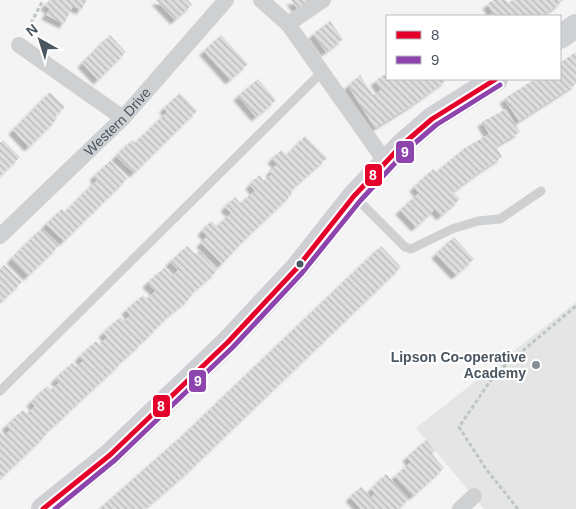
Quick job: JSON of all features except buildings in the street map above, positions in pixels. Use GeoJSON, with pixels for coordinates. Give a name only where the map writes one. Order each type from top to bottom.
{"type":"FeatureCollection","features":[{"type":"Feature","properties":{"kind":"main road"},"geometry":{"type":"LineString","coordinates":[[561,37],[576,26]]}},
{"type":"Feature","properties":{"kind":"main road"},"geometry":{"type":"LineString","coordinates":[[43,509],[110,455],[228,342],[297,268],[354,196],[385,162],[432,119],[494,80]]}},
{"type":"Feature","properties":{"kind":"street","name":"Western Drive"},"geometry":{"type":"LineString","coordinates":[[0,236],[123,118],[226,0]]}},
{"type":"Feature","properties":{"kind":"street"},"geometry":{"type":"LineString","coordinates":[[260,0],[288,24],[385,162]]}},
{"type":"Feature","properties":{"kind":"street"},"geometry":{"type":"LineString","coordinates":[[288,24],[323,0]]}},
{"type":"Feature","properties":{"kind":"street"},"geometry":{"type":"LineString","coordinates":[[19,45],[123,118]]}},
{"type":"Feature","properties":{"kind":"street"},"geometry":{"type":"LineString","coordinates":[[460,509],[474,496]]}},
{"type":"Feature","properties":{"kind":"lane"},"geometry":{"type":"LineString","coordinates":[[0,391],[321,73]]}},
{"type":"Feature","properties":{"kind":"lane"},"geometry":{"type":"LineString","coordinates":[[354,196],[405,247],[410,249],[452,229],[478,221],[500,219],[541,191]]}},
{"type":"Feature","properties":{"kind":"path"},"geometry":{"type":"LineString","coordinates":[[19,45],[43,0]]}},
{"type":"Feature","properties":{"kind":"path"},"geometry":{"type":"LineString","coordinates":[[518,509],[486,469],[460,427],[495,374],[576,306]]}},
{"type":"Feature","properties":{"kind":"shaded area","name":"Lipson Co-operative Academy"},"geometry":{"type":"Polygon","coordinates":[[[576,302],[576,509],[484,509],[416,428],[576,302]]]}},
{"type":"Feature","properties":{"kind":"transit line","name":"8"},"geometry":{"type":"LineString","coordinates":[[43,509],[110,455],[228,342],[297,268],[354,196],[403,144],[432,119],[494,80]]}},
{"type":"Feature","properties":{"kind":"transit line","name":"9"},"geometry":{"type":"LineString","coordinates":[[55,509],[115,460],[233,347],[302,273],[360,201],[408,149],[436,125],[500,85]]}},
{"type":"Feature","properties":{"kind":"place","name":"Lipson Co-operative Academy"},"geometry":{"type":"Point","coordinates":[536,365]}}]}
